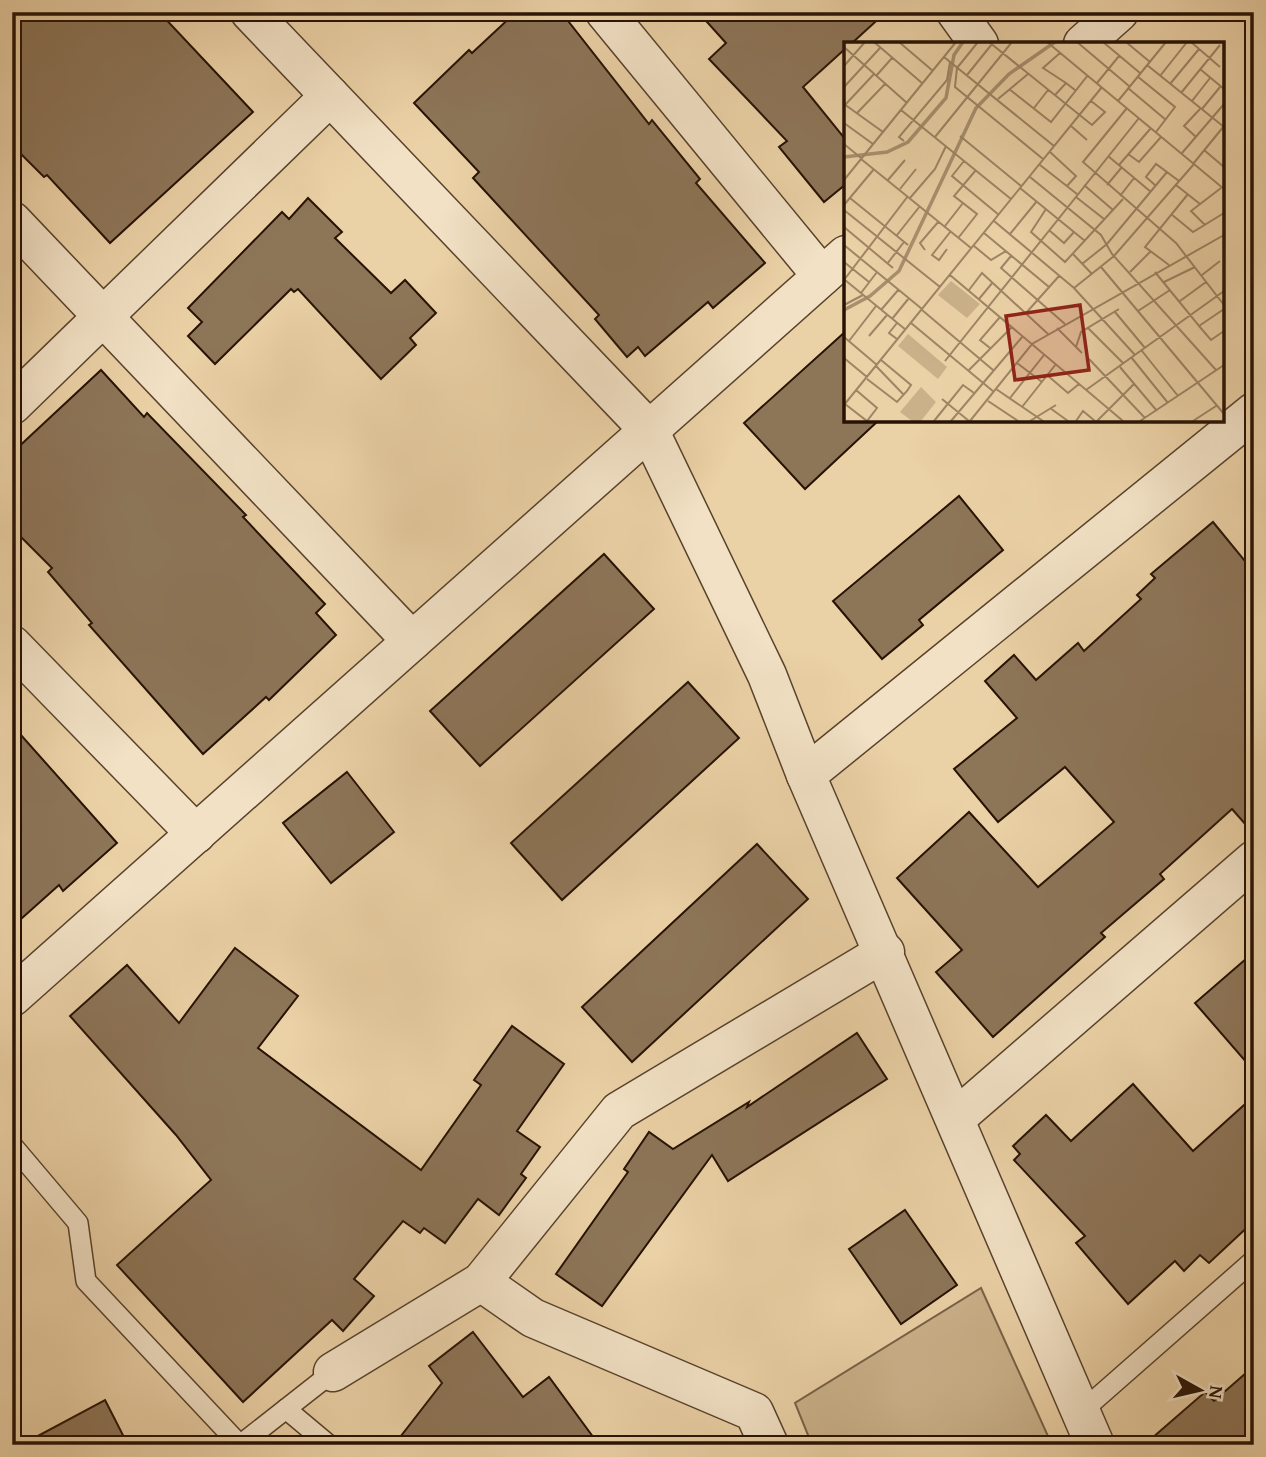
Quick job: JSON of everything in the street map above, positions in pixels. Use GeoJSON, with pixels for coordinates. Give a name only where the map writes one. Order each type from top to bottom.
{"type":"FeatureCollection","features":[{"type":"Feature","properties":{"kind":"street"},"geometry":{"type":"LineString","coordinates":[[250,12],[649,430],[767,676],[806,775],[885,951],[1088,1428]]}},
{"type":"Feature","properties":{"kind":"street"},"geometry":{"type":"LineString","coordinates":[[12,997],[834,265],[606,12]]}},
{"type":"Feature","properties":{"kind":"street"},"geometry":{"type":"LineString","coordinates":[[956,12],[978,42]]}},
{"type":"Feature","properties":{"kind":"street"},"geometry":{"type":"LineString","coordinates":[[1085,42],[1119,12]]}},
{"type":"Feature","properties":{"kind":"street"},"geometry":{"type":"LineString","coordinates":[[12,405],[330,96]]}},
{"type":"Feature","properties":{"kind":"street"},"geometry":{"type":"LineString","coordinates":[[12,221],[412,641]]}},
{"type":"Feature","properties":{"kind":"street"},"geometry":{"type":"LineString","coordinates":[[806,775],[1254,412]]}},
{"type":"Feature","properties":{"kind":"street"},"geometry":{"type":"LineString","coordinates":[[12,645],[196,834]]}},
{"type":"Feature","properties":{"kind":"street"},"geometry":{"type":"LineString","coordinates":[[956,1118],[1254,860]]}},
{"type":"Feature","properties":{"kind":"street"},"geometry":{"type":"LineString","coordinates":[[333,1372],[481,1282],[619,1111],[885,951]]}},
{"type":"Feature","properties":{"kind":"street"},"geometry":{"type":"LineString","coordinates":[[481,1282],[533,1318],[754,1412],[769,1445]]}},
{"type":"Feature","properties":{"kind":"lane"},"geometry":{"type":"LineString","coordinates":[[12,1145],[78,1223],[86,1281],[240,1445],[333,1372]]}},
{"type":"Feature","properties":{"kind":"lane"},"geometry":{"type":"LineString","coordinates":[[1088,1428],[1254,1260]]}},
{"type":"Feature","properties":{"kind":"lane"},"geometry":{"type":"LineString","coordinates":[[286,1409],[329,1445]]}},
{"type":"Feature","properties":{"kind":"shaded area"},"geometry":{"type":"Polygon","coordinates":[[[981,1288],[1052,1445],[812,1445],[795,1403],[981,1288]]]}},
{"type":"Feature","properties":{"kind":"building"},"geometry":{"type":"Polygon","coordinates":[[[23,12],[159,12],[253,112],[110,243],[47,175],[44,177],[12,145],[12,23],[23,12]]]}},
{"type":"Feature","properties":{"kind":"building"},"geometry":{"type":"Polygon","coordinates":[[[516,12],[561,12],[649,124],[652,120],[700,179],[696,183],[765,263],[713,308],[708,302],[645,356],[638,347],[627,357],[595,319],[599,315],[473,178],[479,172],[414,103],[469,50],[472,53],[516,12]]]}},
{"type":"Feature","properties":{"kind":"building"},"geometry":{"type":"Polygon","coordinates":[[[698,12],[886,12],[853,42],[844,42],[844,50],[803,87],[844,138],[844,186],[824,202],[779,147],[787,141],[709,59],[726,43],[698,12]]]}},
{"type":"Feature","properties":{"kind":"building"},"geometry":{"type":"Polygon","coordinates":[[[308,198],[342,232],[335,238],[391,293],[405,280],[436,313],[410,338],[416,345],[381,379],[298,289],[294,292],[291,289],[215,364],[188,336],[202,322],[188,308],[282,212],[289,219],[308,198]]]}},
{"type":"Feature","properties":{"kind":"building"},"geometry":{"type":"Polygon","coordinates":[[[844,333],[844,422],[877,422],[805,489],[744,423],[844,333]]]}},
{"type":"Feature","properties":{"kind":"building"},"geometry":{"type":"Polygon","coordinates":[[[101,370],[144,417],[147,413],[246,515],[243,517],[325,604],[316,613],[336,635],[269,700],[266,697],[203,754],[89,625],[92,623],[48,572],[52,568],[12,528],[12,453],[101,370]]]}},
{"type":"Feature","properties":{"kind":"building"},"geometry":{"type":"Polygon","coordinates":[[[959,496],[1003,550],[919,620],[923,625],[882,659],[833,601],[959,496]]]}},
{"type":"Feature","properties":{"kind":"building"},"geometry":{"type":"Polygon","coordinates":[[[1213,522],[1254,572],[1254,834],[1232,809],[1160,874],[1164,879],[1101,933],[1105,937],[993,1037],[936,972],[962,950],[897,878],[969,812],[1038,887],[1114,822],[1065,767],[998,822],[954,769],[1017,718],[985,681],[1014,655],[1036,680],[1078,643],[1084,651],[1141,599],[1137,595],[1155,578],[1151,574],[1213,522]]]}},
{"type":"Feature","properties":{"kind":"building"},"geometry":{"type":"Polygon","coordinates":[[[604,554],[654,609],[480,766],[430,711],[604,554]]]}},
{"type":"Feature","properties":{"kind":"building"},"geometry":{"type":"Polygon","coordinates":[[[688,682],[739,738],[562,900],[511,843],[688,682]]]}},
{"type":"Feature","properties":{"kind":"building"},"geometry":{"type":"Polygon","coordinates":[[[12,725],[117,843],[63,891],[59,885],[12,927],[12,725]]]}},
{"type":"Feature","properties":{"kind":"building"},"geometry":{"type":"Polygon","coordinates":[[[347,772],[394,832],[331,883],[283,823],[347,772]]]}},
{"type":"Feature","properties":{"kind":"building"},"geometry":{"type":"Polygon","coordinates":[[[757,844],[808,899],[632,1062],[582,1007],[757,844]]]}},
{"type":"Feature","properties":{"kind":"building"},"geometry":{"type":"Polygon","coordinates":[[[235,948],[298,996],[258,1048],[421,1170],[481,1085],[474,1080],[512,1026],[564,1064],[517,1131],[540,1147],[521,1174],[526,1178],[499,1215],[478,1199],[445,1243],[424,1228],[420,1233],[403,1221],[354,1279],[374,1296],[343,1331],[332,1320],[243,1402],[117,1265],[211,1180],[176,1135],[70,1016],[127,965],[179,1023],[235,948]]]}},
{"type":"Feature","properties":{"kind":"building"},"geometry":{"type":"Polygon","coordinates":[[[1254,952],[1254,1071],[1195,1003],[1254,952]]]}},
{"type":"Feature","properties":{"kind":"building"},"geometry":{"type":"Polygon","coordinates":[[[857,1033],[887,1079],[728,1181],[712,1155],[602,1306],[556,1274],[628,1172],[624,1169],[649,1132],[673,1149],[749,1102],[747,1107],[857,1033]]]}},
{"type":"Feature","properties":{"kind":"building"},"geometry":{"type":"Polygon","coordinates":[[[1133,1084],[1193,1151],[1254,1096],[1254,1221],[1209,1263],[1200,1255],[1184,1271],[1175,1261],[1128,1304],[1076,1243],[1085,1236],[1014,1160],[1020,1154],[1013,1146],[1046,1115],[1071,1141],[1133,1084]]]}},
{"type":"Feature","properties":{"kind":"building"},"geometry":{"type":"Polygon","coordinates":[[[905,1210],[957,1285],[901,1324],[849,1249],[905,1210]]]}},
{"type":"Feature","properties":{"kind":"building"},"geometry":{"type":"Polygon","coordinates":[[[473,1332],[523,1397],[549,1377],[599,1445],[394,1445],[442,1383],[429,1366],[473,1332]]]}},
{"type":"Feature","properties":{"kind":"building"},"geometry":{"type":"Polygon","coordinates":[[[1254,1366],[1254,1445],[1144,1445],[1205,1392],[1214,1401],[1254,1366]]]}},
{"type":"Feature","properties":{"kind":"building"},"geometry":{"type":"Polygon","coordinates":[[[105,1400],[128,1445],[21,1445],[105,1400]]]}}]}
